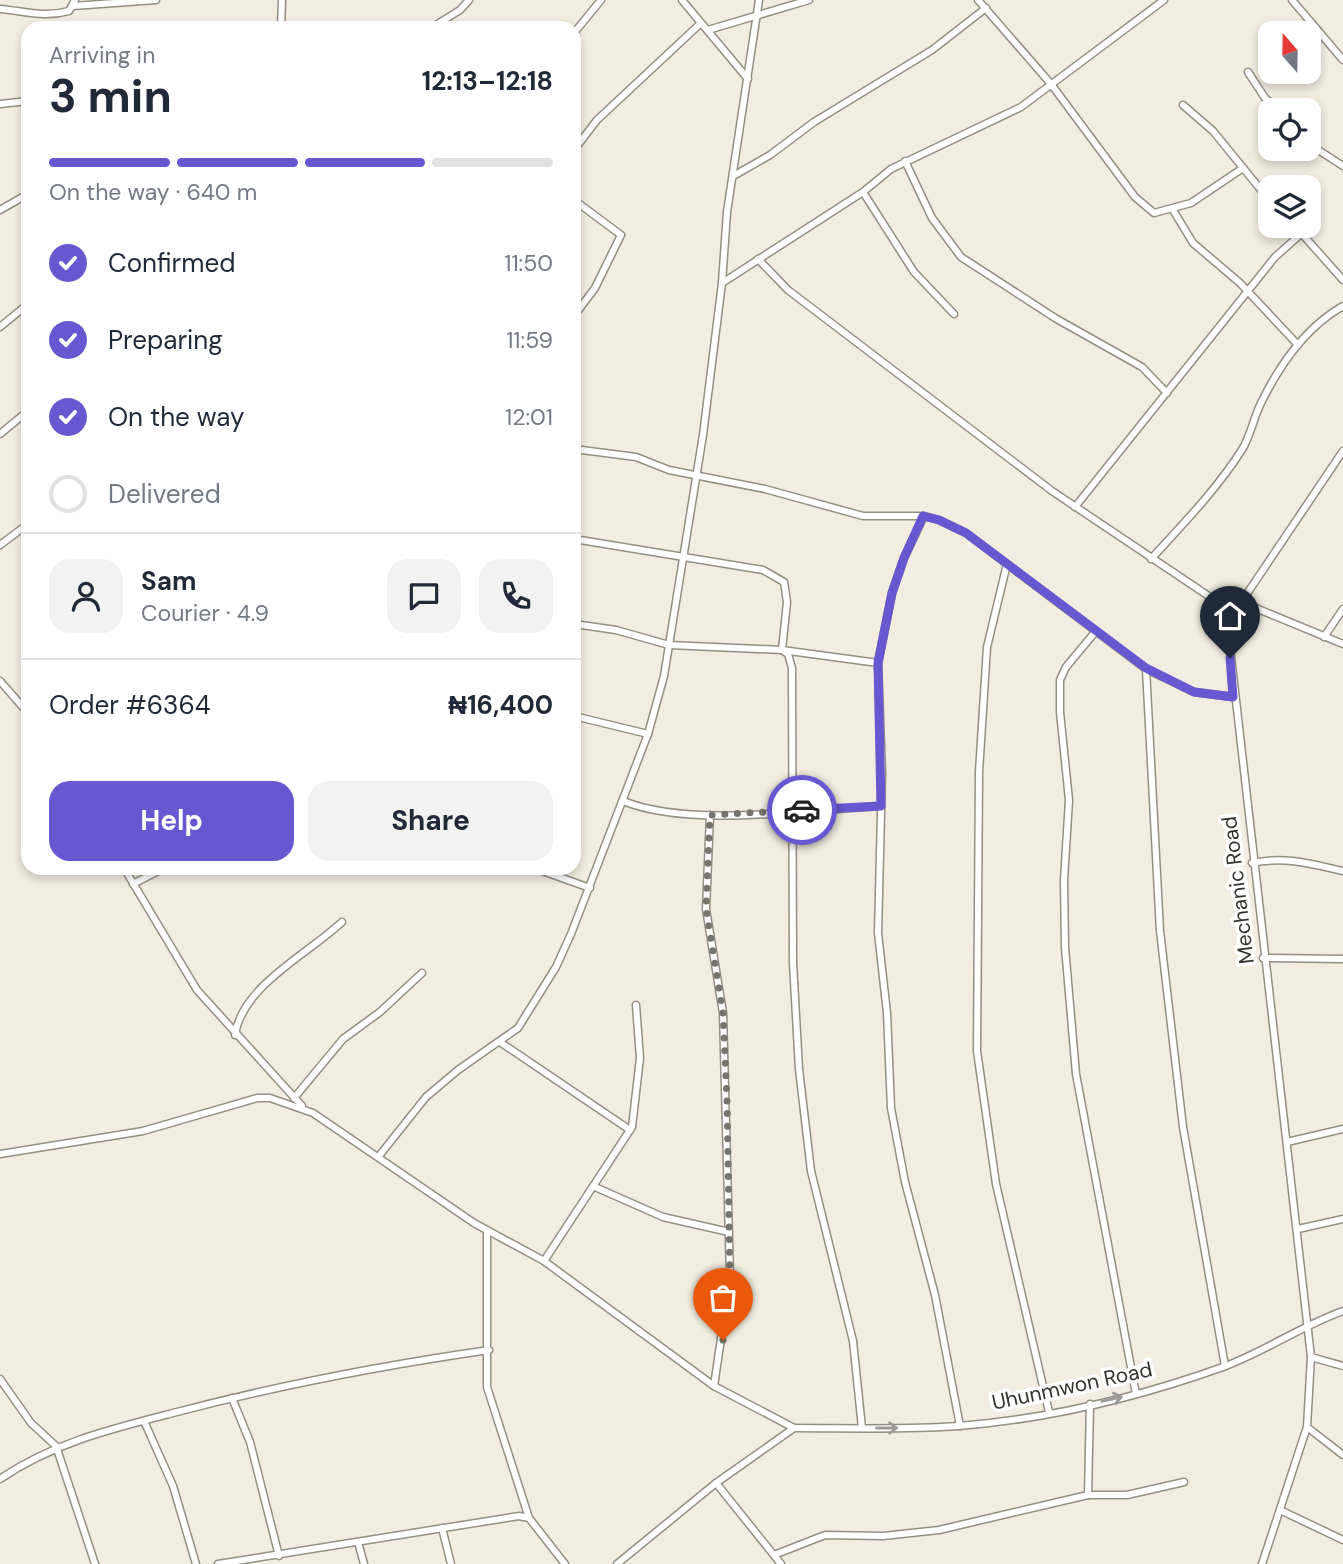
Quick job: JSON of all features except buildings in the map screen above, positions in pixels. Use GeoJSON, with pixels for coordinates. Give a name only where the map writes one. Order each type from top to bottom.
{"type":"FeatureCollection","features":[{"type":"Feature","properties":{"kind":"street"},"geometry":{"type":"LineString","coordinates":[[0,9],[42,16],[69,11],[74,3],[156,0]]}},
{"type":"Feature","properties":{"kind":"street"},"geometry":{"type":"LineString","coordinates":[[281,21],[282,0]]}},
{"type":"Feature","properties":{"kind":"street"},"geometry":{"type":"LineString","coordinates":[[442,21],[460,10],[469,0]]}},
{"type":"Feature","properties":{"kind":"street"},"geometry":{"type":"LineString","coordinates":[[581,24],[601,0]]}},
{"type":"Feature","properties":{"kind":"street"},"geometry":{"type":"LineString","coordinates":[[682,0],[748,79]]}},
{"type":"Feature","properties":{"kind":"street"},"geometry":{"type":"LineString","coordinates":[[379,1156],[426,1097],[472,1059],[518,1028],[556,967],[590,888],[648,734],[669,645],[697,475],[722,283],[727,212],[735,175],[759,0]]}},
{"type":"Feature","properties":{"kind":"street"},"geometry":{"type":"LineString","coordinates":[[708,30],[808,0]]}},
{"type":"Feature","properties":{"kind":"street"},"geometry":{"type":"LineString","coordinates":[[978,0],[1051,84],[1135,197],[1154,213],[1191,203],[1243,168]]}},
{"type":"Feature","properties":{"kind":"street"},"geometry":{"type":"LineString","coordinates":[[722,283],[905,162],[1021,107],[1164,0]]}},
{"type":"Feature","properties":{"kind":"street"},"geometry":{"type":"LineString","coordinates":[[1292,0],[1343,60]]}},
{"type":"Feature","properties":{"kind":"street"},"geometry":{"type":"LineString","coordinates":[[735,175],[770,155],[814,122],[932,50],[986,8]]}},
{"type":"Feature","properties":{"kind":"street"},"geometry":{"type":"LineString","coordinates":[[581,141],[597,120],[701,23]]}},
{"type":"Feature","properties":{"kind":"street"},"geometry":{"type":"LineString","coordinates":[[1248,72],[1265,98]]}},
{"type":"Feature","properties":{"kind":"street"},"geometry":{"type":"LineString","coordinates":[[0,104],[21,102]]}},
{"type":"Feature","properties":{"kind":"street"},"geometry":{"type":"LineString","coordinates":[[1183,105],[1213,131],[1258,186]]}},
{"type":"Feature","properties":{"kind":"street"},"geometry":{"type":"LineString","coordinates":[[1321,152],[1343,166]]}},
{"type":"Feature","properties":{"kind":"street"},"geometry":{"type":"LineString","coordinates":[[905,162],[932,218],[961,257],[1055,318],[1142,367],[1167,393]]}},
{"type":"Feature","properties":{"kind":"street"},"geometry":{"type":"LineString","coordinates":[[863,192],[914,272],[954,314]]}},
{"type":"Feature","properties":{"kind":"street"},"geometry":{"type":"LineString","coordinates":[[0,210],[21,198]]}},
{"type":"Feature","properties":{"kind":"street"},"geometry":{"type":"LineString","coordinates":[[581,205],[621,235],[595,288],[581,307]]}},
{"type":"Feature","properties":{"kind":"street"},"geometry":{"type":"LineString","coordinates":[[1173,210],[1193,243],[1247,292],[1298,345]]}},
{"type":"Feature","properties":{"kind":"street"},"geometry":{"type":"LineString","coordinates":[[1075,507],[1275,257],[1296,238]]}},
{"type":"Feature","properties":{"kind":"street"},"geometry":{"type":"LineString","coordinates":[[1306,238],[1343,280]]}},
{"type":"Feature","properties":{"kind":"street"},"geometry":{"type":"LineString","coordinates":[[758,259],[788,290],[1075,507],[1234,613]]}},
{"type":"Feature","properties":{"kind":"street"},"geometry":{"type":"LineString","coordinates":[[1151,559],[1244,446],[1261,403],[1298,345],[1343,306]]}},
{"type":"Feature","properties":{"kind":"street"},"geometry":{"type":"LineString","coordinates":[[0,327],[21,310]]}},
{"type":"Feature","properties":{"kind":"street"},"geometry":{"type":"LineString","coordinates":[[0,434],[21,417]]}},
{"type":"Feature","properties":{"kind":"street"},"geometry":{"type":"LineString","coordinates":[[581,450],[636,457],[669,470],[863,516],[923,516],[951,525],[1146,668],[1194,692],[1233,697]]}},
{"type":"Feature","properties":{"kind":"street","name":"Mechanic Road"},"geometry":{"type":"LineString","coordinates":[[1262,1564],[1307,1427],[1311,1357],[1228,639],[1234,613],[1343,451]]}},
{"type":"Feature","properties":{"kind":"street"},"geometry":{"type":"LineString","coordinates":[[923,516],[892,593],[878,663],[881,806],[878,933],[887,1013],[891,1108],[905,1182],[941,1322],[960,1426]]}},
{"type":"Feature","properties":{"kind":"street"},"geometry":{"type":"LineString","coordinates":[[0,545],[21,529]]}},
{"type":"Feature","properties":{"kind":"street"},"geometry":{"type":"LineString","coordinates":[[581,540],[763,570],[784,582],[787,602],[782,650]]}},
{"type":"Feature","properties":{"kind":"street"},"geometry":{"type":"LineString","coordinates":[[1007,564],[986,660],[979,785],[977,1051],[996,1184],[1049,1412]]}},
{"type":"Feature","properties":{"kind":"street"},"geometry":{"type":"LineString","coordinates":[[1241,602],[1343,644]]}},
{"type":"Feature","properties":{"kind":"street"},"geometry":{"type":"LineString","coordinates":[[1324,637],[1343,609]]}},
{"type":"Feature","properties":{"kind":"street"},"geometry":{"type":"LineString","coordinates":[[581,625],[616,630],[669,645],[782,650],[878,663]]}},
{"type":"Feature","properties":{"kind":"street"},"geometry":{"type":"LineString","coordinates":[[1096,631],[1066,667],[1059,692],[1069,800],[1064,880],[1065,947],[1076,1074],[1136,1394]]}},
{"type":"Feature","properties":{"kind":"street"},"geometry":{"type":"LineString","coordinates":[[782,650],[788,654],[792,668],[793,963],[803,1114],[816,1194],[853,1341],[862,1428]]}},
{"type":"Feature","properties":{"kind":"street"},"geometry":{"type":"LineString","coordinates":[[1146,668],[1160,931],[1182,1127],[1224,1366]]}},
{"type":"Feature","properties":{"kind":"street"},"geometry":{"type":"LineString","coordinates":[[0,681],[21,705]]}},
{"type":"Feature","properties":{"kind":"street"},"geometry":{"type":"LineString","coordinates":[[581,718],[648,734]]}},
{"type":"Feature","properties":{"kind":"street"},"geometry":{"type":"LineString","coordinates":[[623,801],[660,813],[710,815],[881,806]]}},
{"type":"Feature","properties":{"kind":"street"},"geometry":{"type":"LineString","coordinates":[[710,815],[706,909],[723,1013],[730,1277],[715,1387]]}},
{"type":"Feature","properties":{"kind":"street"},"geometry":{"type":"LineString","coordinates":[[1252,863],[1280,859],[1343,871]]}},
{"type":"Feature","properties":{"kind":"street"},"geometry":{"type":"LineString","coordinates":[[128,875],[197,990],[304,1108],[487,1231],[544,1261],[715,1387],[794,1428],[716,1483],[617,1564]]}},
{"type":"Feature","properties":{"kind":"street"},"geometry":{"type":"LineString","coordinates":[[133,884],[150,875]]}},
{"type":"Feature","properties":{"kind":"street"},"geometry":{"type":"LineString","coordinates":[[554,875],[590,888]]}},
{"type":"Feature","properties":{"kind":"street"},"geometry":{"type":"LineString","coordinates":[[235,1035],[238,1017],[277,974],[342,922]]}},
{"type":"Feature","properties":{"kind":"street"},"geometry":{"type":"LineString","coordinates":[[1263,958],[1343,959]]}},
{"type":"Feature","properties":{"kind":"street"},"geometry":{"type":"LineString","coordinates":[[294,1098],[344,1039],[380,1012],[422,974]]}},
{"type":"Feature","properties":{"kind":"street"},"geometry":{"type":"LineString","coordinates":[[544,1261],[595,1186],[635,1120],[640,1058],[636,1005]]}},
{"type":"Feature","properties":{"kind":"street"},"geometry":{"type":"LineString","coordinates":[[500,1042],[630,1130]]}},
{"type":"Feature","properties":{"kind":"street"},"geometry":{"type":"LineString","coordinates":[[0,1154],[132,1133],[257,1098],[270,1098],[304,1108]]}},
{"type":"Feature","properties":{"kind":"street"},"geometry":{"type":"LineString","coordinates":[[1287,1142],[1343,1129]]}},
{"type":"Feature","properties":{"kind":"street"},"geometry":{"type":"LineString","coordinates":[[595,1186],[663,1217],[729,1232]]}},
{"type":"Feature","properties":{"kind":"street"},"geometry":{"type":"LineString","coordinates":[[1298,1229],[1343,1219]]}},
{"type":"Feature","properties":{"kind":"street"},"geometry":{"type":"LineString","coordinates":[[487,1231],[487,1387],[529,1518],[565,1564]]}},
{"type":"Feature","properties":{"kind":"street","name":"Uhunmwon Road"},"geometry":{"type":"LineString","coordinates":[[794,1428],[960,1426],[1090,1404],[1136,1394],[1224,1366],[1309,1324],[1343,1311]]}},
{"type":"Feature","properties":{"kind":"street"},"geometry":{"type":"LineString","coordinates":[[0,1479],[56,1446],[144,1421],[311,1379],[489,1350]]}},
{"type":"Feature","properties":{"kind":"street"},"geometry":{"type":"LineString","coordinates":[[1311,1357],[1343,1366]]}},
{"type":"Feature","properties":{"kind":"street"},"geometry":{"type":"LineString","coordinates":[[0,1379],[31,1423],[56,1446],[95,1564]]}},
{"type":"Feature","properties":{"kind":"street"},"geometry":{"type":"LineString","coordinates":[[232,1398],[250,1442],[279,1556]]}},
{"type":"Feature","properties":{"kind":"street"},"geometry":{"type":"LineString","coordinates":[[1088,1495],[1090,1404]]}},
{"type":"Feature","properties":{"kind":"street"},"geometry":{"type":"LineString","coordinates":[[144,1421],[173,1486],[197,1564]]}},
{"type":"Feature","properties":{"kind":"street"},"geometry":{"type":"LineString","coordinates":[[1307,1427],[1343,1455]]}},
{"type":"Feature","properties":{"kind":"street"},"geometry":{"type":"LineString","coordinates":[[774,1555],[825,1535],[918,1534],[1088,1495],[1127,1495],[1184,1482]]}},
{"type":"Feature","properties":{"kind":"street"},"geometry":{"type":"LineString","coordinates":[[716,1483],[781,1564]]}},
{"type":"Feature","properties":{"kind":"street"},"geometry":{"type":"LineString","coordinates":[[1280,1510],[1343,1541]]}},
{"type":"Feature","properties":{"kind":"street"},"geometry":{"type":"LineString","coordinates":[[218,1564],[519,1516],[529,1518]]}},
{"type":"Feature","properties":{"kind":"street"},"geometry":{"type":"LineString","coordinates":[[442,1528],[451,1564]]}},
{"type":"Feature","properties":{"kind":"street"},"geometry":{"type":"LineString","coordinates":[[358,1542],[364,1564]]}},
{"type":"Feature","properties":{"kind":"way so far"},"geometry":{"type":"LineString","coordinates":[[723,1340],[730,1277],[727,1100],[723,1013],[706,909],[710,815],[802,810]]}},
{"type":"Feature","properties":{"kind":"route"},"geometry":{"type":"LineString","coordinates":[[802,810],[881,806],[878,663],[892,593],[923,516],[939,520],[966,533],[1124,653],[1180,686],[1194,692],[1233,697],[1230,658]]}}]}
